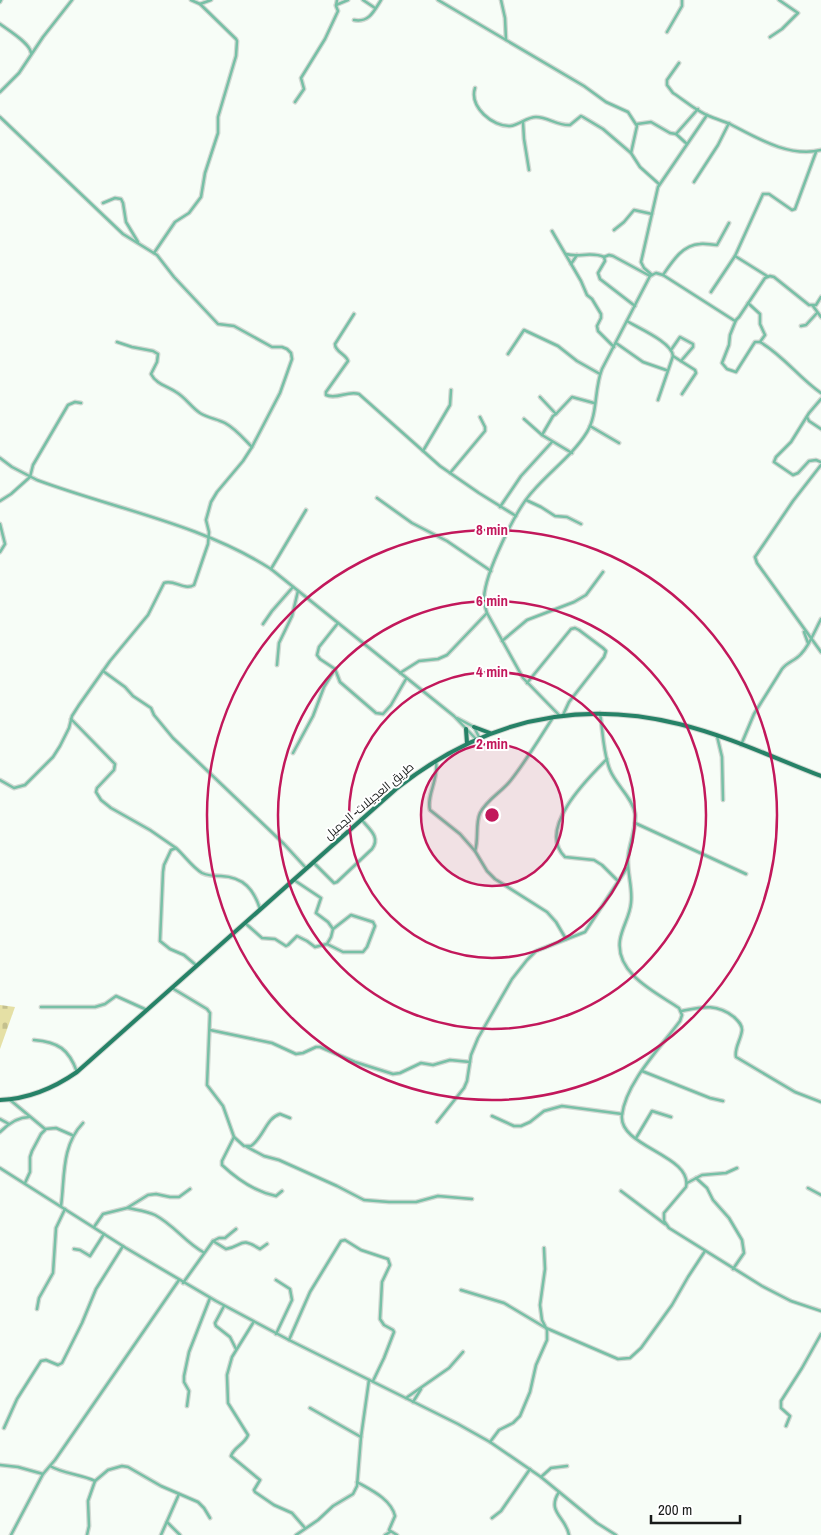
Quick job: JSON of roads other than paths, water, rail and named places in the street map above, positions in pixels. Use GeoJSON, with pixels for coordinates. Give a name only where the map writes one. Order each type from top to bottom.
{"type":"FeatureCollection","features":[{"type":"Feature","properties":{"kind":"main road","name":"طريق العجيلات- الجميل"},"geometry":{"type":"LineString","coordinates":[[0,1100],[36,1094],[58,1084],[77,1072],[361,819],[408,780],[435,760],[490,733],[520,724],[562,716],[600,713],[659,720],[718,736],[821,776]]}},
{"type":"Feature","properties":{"kind":"main road"},"geometry":{"type":"LineString","coordinates":[[474,727],[490,733]]}},
{"type":"Feature","properties":{"kind":"main road"},"geometry":{"type":"LineString","coordinates":[[466,729],[467,743]]}},
{"type":"Feature","properties":{"kind":"street"},"geometry":{"type":"LineString","coordinates":[[0,92],[19,73],[72,0]]}},
{"type":"Feature","properties":{"kind":"street"},"geometry":{"type":"LineString","coordinates":[[154,253],[175,222],[189,213],[201,197],[205,173],[218,133],[218,117],[236,56],[236,39],[200,4],[191,0]]}},
{"type":"Feature","properties":{"kind":"street"},"geometry":{"type":"LineString","coordinates":[[200,4],[211,0]]}},
{"type":"Feature","properties":{"kind":"street"},"geometry":{"type":"LineString","coordinates":[[295,102],[304,89],[301,78],[325,39],[338,11],[336,0]]}},
{"type":"Feature","properties":{"kind":"street"},"geometry":{"type":"LineString","coordinates":[[336,5],[348,0]]}},
{"type":"Feature","properties":{"kind":"street"},"geometry":{"type":"LineString","coordinates":[[363,0],[376,8]]}},
{"type":"Feature","properties":{"kind":"street"},"geometry":{"type":"LineString","coordinates":[[354,20],[365,20],[381,0]]}},
{"type":"Feature","properties":{"kind":"street"},"geometry":{"type":"LineString","coordinates":[[438,0],[584,86],[603,100],[630,114],[637,124],[632,153]]}},
{"type":"Feature","properties":{"kind":"street"},"geometry":{"type":"LineString","coordinates":[[501,0],[505,18],[506,40]]}},
{"type":"Feature","properties":{"kind":"street"},"geometry":{"type":"LineString","coordinates":[[667,32],[682,6],[682,0]]}},
{"type":"Feature","properties":{"kind":"street"},"geometry":{"type":"LineString","coordinates":[[770,37],[782,29],[798,13],[779,0]]}},
{"type":"Feature","properties":{"kind":"street"},"geometry":{"type":"LineString","coordinates":[[0,24],[27,44],[32,54]]}},
{"type":"Feature","properties":{"kind":"street"},"geometry":{"type":"LineString","coordinates":[[679,63],[667,80],[667,85],[673,93],[707,115],[728,123],[756,138],[799,152],[816,152],[821,150]]}},
{"type":"Feature","properties":{"kind":"street"},"geometry":{"type":"LineString","coordinates":[[475,88],[474,97],[476,105],[486,115],[504,126],[514,125],[537,117],[570,125],[578,118],[584,117],[603,129],[632,153],[640,167],[659,184]]}},
{"type":"Feature","properties":{"kind":"street"},"geometry":{"type":"LineString","coordinates":[[676,134],[698,109]]}},
{"type":"Feature","properties":{"kind":"street"},"geometry":{"type":"LineString","coordinates":[[651,276],[641,262],[659,184],[707,115]]}},
{"type":"Feature","properties":{"kind":"street"},"geometry":{"type":"LineString","coordinates":[[0,117],[118,229],[154,253],[218,324],[234,326],[267,345],[287,349],[291,353],[292,359],[280,393],[252,447],[211,502],[206,520],[208,544],[194,585],[186,587],[168,581],[164,583],[148,615],[119,649],[79,705],[60,746],[33,779],[21,788],[14,788],[0,780]]}},
{"type":"Feature","properties":{"kind":"street"},"geometry":{"type":"LineString","coordinates":[[523,122],[530,170]]}},
{"type":"Feature","properties":{"kind":"street"},"geometry":{"type":"LineString","coordinates":[[637,124],[651,122],[670,133],[676,134],[687,144]]}},
{"type":"Feature","properties":{"kind":"street"},"geometry":{"type":"LineString","coordinates":[[694,182],[718,145],[728,123]]}},
{"type":"Feature","properties":{"kind":"street"},"geometry":{"type":"LineString","coordinates":[[711,292],[735,256],[763,194],[769,194],[792,210],[795,209],[816,152]]}},
{"type":"Feature","properties":{"kind":"street"},"geometry":{"type":"LineString","coordinates":[[103,203],[119,198],[123,200],[126,222],[139,243]]}},
{"type":"Feature","properties":{"kind":"street"},"geometry":{"type":"LineString","coordinates":[[614,230],[634,210],[652,214]]}},
{"type":"Feature","properties":{"kind":"street"},"geometry":{"type":"LineString","coordinates":[[663,275],[679,254],[690,247],[702,244],[716,246],[729,223]]}},
{"type":"Feature","properties":{"kind":"street"},"geometry":{"type":"LineString","coordinates":[[552,231],[584,287],[586,295],[592,299],[601,314],[597,328],[615,345],[643,362],[667,370]]}},
{"type":"Feature","properties":{"kind":"street"},"geometry":{"type":"LineString","coordinates":[[564,252],[570,255],[614,256],[651,276]]}},
{"type":"Feature","properties":{"kind":"street"},"geometry":{"type":"LineString","coordinates":[[571,264],[577,255]]}},
{"type":"Feature","properties":{"kind":"street"},"geometry":{"type":"LineString","coordinates":[[735,256],[767,276],[774,277],[806,304],[813,306],[821,317]]}},
{"type":"Feature","properties":{"kind":"street"},"geometry":{"type":"LineString","coordinates":[[604,257],[605,261],[598,273],[600,279],[635,306]]}},
{"type":"Feature","properties":{"kind":"street"},"geometry":{"type":"LineString","coordinates":[[526,683],[571,629],[579,630],[606,653],[569,702],[562,716],[526,683],[487,613],[484,598],[491,571],[501,545],[516,516],[533,491],[572,453],[590,426],[600,374],[651,276],[656,273],[663,275],[732,320],[736,320]]}},
{"type":"Feature","properties":{"kind":"street"},"geometry":{"type":"LineString","coordinates":[[767,276],[736,320],[723,360],[724,367],[736,371],[755,342],[760,342],[780,356],[802,380],[821,393]]}},
{"type":"Feature","properties":{"kind":"street"},"geometry":{"type":"LineString","coordinates":[[813,306],[821,297]]}},
{"type":"Feature","properties":{"kind":"street"},"geometry":{"type":"LineString","coordinates":[[748,303],[760,314],[760,324],[765,334],[760,342]]}},
{"type":"Feature","properties":{"kind":"street"},"geometry":{"type":"LineString","coordinates":[[802,326],[806,325],[817,313]]}},
{"type":"Feature","properties":{"kind":"street"},"geometry":{"type":"LineString","coordinates":[[354,314],[335,344],[336,349],[348,361],[326,392],[326,395],[331,397],[351,392],[359,394],[450,473],[516,516]]}},
{"type":"Feature","properties":{"kind":"street"},"geometry":{"type":"LineString","coordinates":[[626,322],[655,337],[671,350],[673,356],[695,370],[696,373],[682,394]]}},
{"type":"Feature","properties":{"kind":"street"},"geometry":{"type":"LineString","coordinates":[[508,354],[524,330],[558,346],[581,364],[600,374]]}},
{"type":"Feature","properties":{"kind":"street"},"geometry":{"type":"LineString","coordinates":[[671,350],[680,337],[693,344],[693,347],[681,361]]}},
{"type":"Feature","properties":{"kind":"street"},"geometry":{"type":"LineString","coordinates":[[117,342],[132,348],[156,352],[159,357],[151,374],[153,379],[166,388],[178,393],[193,408],[207,417],[222,421],[232,427],[252,447]]}},
{"type":"Feature","properties":{"kind":"street"},"geometry":{"type":"LineString","coordinates":[[658,400],[673,356]]}},
{"type":"Feature","properties":{"kind":"street"},"geometry":{"type":"LineString","coordinates":[[423,451],[450,405],[451,390]]}},
{"type":"Feature","properties":{"kind":"street"},"geometry":{"type":"LineString","coordinates":[[540,397],[556,414]]}},
{"type":"Feature","properties":{"kind":"street"},"geometry":{"type":"LineString","coordinates":[[542,435],[553,416],[572,397],[594,403]]}},
{"type":"Feature","properties":{"kind":"street"},"geometry":{"type":"LineString","coordinates":[[821,399],[791,442],[776,457],[774,462],[793,475],[798,473],[809,461],[816,460],[821,464],[754,557],[821,652]]}},
{"type":"Feature","properties":{"kind":"street"},"geometry":{"type":"LineString","coordinates":[[0,501],[12,494],[30,477],[33,465],[68,405],[75,402],[81,403]]}},
{"type":"Feature","properties":{"kind":"street"},"geometry":{"type":"LineString","coordinates":[[450,473],[484,431],[485,427],[480,417]]}},
{"type":"Feature","properties":{"kind":"street"},"geometry":{"type":"LineString","coordinates":[[807,417],[809,421],[821,429]]}},
{"type":"Feature","properties":{"kind":"street"},"geometry":{"type":"LineString","coordinates":[[524,419],[542,435],[572,453]]}},
{"type":"Feature","properties":{"kind":"street"},"geometry":{"type":"LineString","coordinates":[[804,423],[809,421]]}},
{"type":"Feature","properties":{"kind":"street"},"geometry":{"type":"LineString","coordinates":[[590,426],[619,443]]}},
{"type":"Feature","properties":{"kind":"street"},"geometry":{"type":"LineString","coordinates":[[500,507],[521,476],[552,442]]}},
{"type":"Feature","properties":{"kind":"street"},"geometry":{"type":"LineString","coordinates":[[0,458],[30,477],[208,537],[248,554],[271,569],[454,716],[478,738]]}},
{"type":"Feature","properties":{"kind":"street"},"geometry":{"type":"LineString","coordinates":[[377,498],[412,523],[446,541],[491,571]]}},
{"type":"Feature","properties":{"kind":"street"},"geometry":{"type":"LineString","coordinates":[[526,500],[555,516],[567,517],[581,524]]}},
{"type":"Feature","properties":{"kind":"street"},"geometry":{"type":"LineString","coordinates":[[271,569],[306,510]]}},
{"type":"Feature","properties":{"kind":"street"},"geometry":{"type":"LineString","coordinates":[[0,524],[5,544],[0,552]]}},
{"type":"Feature","properties":{"kind":"street"},"geometry":{"type":"LineString","coordinates":[[502,641],[527,620],[586,596],[603,572]]}},
{"type":"Feature","properties":{"kind":"street"},"geometry":{"type":"LineString","coordinates":[[263,624],[272,610],[293,587]]}},
{"type":"Feature","properties":{"kind":"street"},"geometry":{"type":"LineString","coordinates":[[277,665],[280,643],[292,616],[298,591]]}},
{"type":"Feature","properties":{"kind":"street"},"geometry":{"type":"LineString","coordinates":[[400,673],[419,661],[438,659],[447,655],[487,613]]}},
{"type":"Feature","properties":{"kind":"street"},"geometry":{"type":"LineString","coordinates":[[741,744],[753,716],[782,669],[787,663],[799,656],[808,644],[821,619]]}},
{"type":"Feature","properties":{"kind":"street"},"geometry":{"type":"LineString","coordinates":[[338,624],[317,652],[320,659],[335,669],[342,684],[376,713],[380,715],[388,709],[407,678]]}},
{"type":"Feature","properties":{"kind":"street"},"geometry":{"type":"LineString","coordinates":[[804,630],[808,644]]}},
{"type":"Feature","properties":{"kind":"street"},"geometry":{"type":"LineString","coordinates":[[293,753],[313,716],[324,687],[335,669]]}},
{"type":"Feature","properties":{"kind":"street"},"geometry":{"type":"LineString","coordinates":[[103,672],[151,708],[173,738],[284,844],[306,868]]}},
{"type":"Feature","properties":{"kind":"street"},"geometry":{"type":"LineString","coordinates":[[600,713],[607,759],[615,778],[633,807],[635,823],[628,853],[632,900],[620,943],[623,959],[642,984],[681,1011],[713,1007],[726,1011],[739,1022],[742,1029],[736,1057],[795,1092],[821,1102]]}},
{"type":"Feature","properties":{"kind":"street"},"geometry":{"type":"LineString","coordinates":[[454,716],[474,727],[478,738]]}},
{"type":"Feature","properties":{"kind":"street"},"geometry":{"type":"LineString","coordinates":[[475,851],[478,838],[478,817],[484,807],[511,781],[553,718]]}},
{"type":"Feature","properties":{"kind":"street"},"geometry":{"type":"LineString","coordinates":[[71,719],[114,761],[115,767],[97,788],[96,792],[101,800],[176,848],[204,875],[234,878],[248,886],[256,896],[260,909]]}},
{"type":"Feature","properties":{"kind":"street"},"geometry":{"type":"LineString","coordinates":[[718,736],[722,757],[723,800]]}},
{"type":"Feature","properties":{"kind":"street"},"geometry":{"type":"LineString","coordinates":[[607,759],[571,799],[559,825],[557,841],[565,857],[594,860],[618,880]]}},
{"type":"Feature","properties":{"kind":"street"},"geometry":{"type":"LineString","coordinates":[[435,760],[436,775],[429,803],[430,810],[460,834],[495,879],[547,912],[566,940]]}},
{"type":"Feature","properties":{"kind":"street"},"geometry":{"type":"LineString","coordinates":[[313,862],[330,880],[334,883],[337,882],[372,849],[376,842],[376,838],[361,819]]}},
{"type":"Feature","properties":{"kind":"street"},"geometry":{"type":"LineString","coordinates":[[635,823],[746,874]]}},
{"type":"Feature","properties":{"kind":"street"},"geometry":{"type":"LineString","coordinates":[[176,848],[168,853],[164,865],[160,941],[170,949],[184,955],[197,966]]}},
{"type":"Feature","properties":{"kind":"street"},"geometry":{"type":"LineString","coordinates":[[437,1122],[468,1081],[470,1062],[478,1038],[508,984],[536,951],[585,932],[628,866]]}},
{"type":"Feature","properties":{"kind":"street"},"geometry":{"type":"LineString","coordinates":[[293,880],[321,898],[316,913],[333,928]]}},
{"type":"Feature","properties":{"kind":"street"},"geometry":{"type":"LineString","coordinates":[[245,923],[262,938],[275,939],[286,946],[297,936],[308,941],[314,947],[327,944],[343,952],[363,952],[375,926],[373,922],[351,915],[333,928],[327,944]]}},
{"type":"Feature","properties":{"kind":"street"},"geometry":{"type":"LineString","coordinates":[[172,988],[207,1009],[210,1013],[207,1085],[224,1106],[234,1137],[247,1147],[258,1154],[279,1160],[364,1200],[416,1202],[438,1196],[472,1199]]}},
{"type":"Feature","properties":{"kind":"street"},"geometry":{"type":"LineString","coordinates":[[41,1007],[95,1007],[105,1004],[116,996],[147,1010]]}},
{"type":"Feature","properties":{"kind":"street"},"geometry":{"type":"LineString","coordinates":[[666,1224],[663,1218],[664,1213],[684,1191],[687,1183],[686,1175],[636,1138],[626,1128],[622,1114],[630,1091],[642,1071],[680,1022],[682,1018],[681,1011]]}},
{"type":"Feature","properties":{"kind":"street"},"geometry":{"type":"LineString","coordinates":[[210,1030],[272,1042],[296,1054],[303,1054],[316,1046],[355,1062],[392,1074],[400,1073],[421,1063],[433,1065],[450,1060],[470,1062]]}},
{"type":"Feature","properties":{"kind":"street"},"geometry":{"type":"LineString","coordinates":[[34,1040],[45,1041],[62,1048],[71,1058],[77,1072]]}},
{"type":"Feature","properties":{"kind":"street"},"geometry":{"type":"LineString","coordinates":[[642,1071],[710,1098],[723,1101]]}},
{"type":"Feature","properties":{"kind":"street"},"geometry":{"type":"LineString","coordinates":[[9,1100],[46,1129]]}},
{"type":"Feature","properties":{"kind":"street"},"geometry":{"type":"LineString","coordinates":[[492,1116],[514,1126],[521,1126],[530,1122],[544,1111],[562,1106],[622,1114]]}},
{"type":"Feature","properties":{"kind":"street"},"geometry":{"type":"LineString","coordinates":[[636,1138],[652,1112],[671,1117]]}},
{"type":"Feature","properties":{"kind":"street"},"geometry":{"type":"LineString","coordinates":[[247,1147],[256,1142],[273,1117],[280,1114],[290,1118]]}},
{"type":"Feature","properties":{"kind":"street"},"geometry":{"type":"LineString","coordinates":[[0,1132],[9,1124],[22,1117],[31,1117]]}},
{"type":"Feature","properties":{"kind":"street"},"geometry":{"type":"LineString","coordinates":[[0,1119],[9,1124]]}},
{"type":"Feature","properties":{"kind":"street"},"geometry":{"type":"LineString","coordinates":[[61,1206],[63,1166],[72,1136],[83,1123]]}},
{"type":"Feature","properties":{"kind":"street"},"geometry":{"type":"LineString","coordinates":[[25,1182],[30,1172],[32,1151],[41,1134],[46,1129],[56,1128],[72,1136]]}},
{"type":"Feature","properties":{"kind":"street"},"geometry":{"type":"LineString","coordinates":[[234,1137],[222,1161],[222,1165],[258,1191],[276,1196],[282,1191]]}},
{"type":"Feature","properties":{"kind":"street"},"geometry":{"type":"LineString","coordinates":[[0,1168],[183,1283],[224,1306],[490,1442],[541,1477],[597,1523],[616,1535]]}},
{"type":"Feature","properties":{"kind":"street"},"geometry":{"type":"LineString","coordinates":[[687,1183],[702,1174],[726,1173],[737,1168]]}},
{"type":"Feature","properties":{"kind":"street"},"geometry":{"type":"LineString","coordinates":[[696,1178],[707,1188],[713,1200],[729,1218],[742,1240],[744,1252],[733,1269]]}},
{"type":"Feature","properties":{"kind":"street"},"geometry":{"type":"LineString","coordinates":[[808,1188],[821,1195]]}},
{"type":"Feature","properties":{"kind":"street"},"geometry":{"type":"LineString","coordinates":[[94,1227],[103,1214],[126,1208],[148,1195],[156,1194],[178,1197],[190,1189]]}},
{"type":"Feature","properties":{"kind":"street"},"geometry":{"type":"LineString","coordinates":[[621,1191],[733,1269],[780,1297],[821,1311]]}},
{"type":"Feature","properties":{"kind":"street"},"geometry":{"type":"LineString","coordinates":[[126,1208],[155,1215],[203,1252]]}},
{"type":"Feature","properties":{"kind":"street"},"geometry":{"type":"LineString","coordinates":[[37,1309],[39,1298],[53,1273],[56,1228],[65,1209]]}},
{"type":"Feature","properties":{"kind":"street"},"geometry":{"type":"LineString","coordinates":[[183,1283],[203,1252],[213,1241],[224,1238],[236,1229]]}},
{"type":"Feature","properties":{"kind":"street"},"geometry":{"type":"LineString","coordinates":[[74,1249],[90,1256],[104,1234]]}},
{"type":"Feature","properties":{"kind":"street"},"geometry":{"type":"LineString","coordinates":[[289,1340],[310,1292],[342,1241],[345,1240],[361,1250],[388,1259],[390,1265],[382,1282],[380,1319],[384,1325],[394,1332],[384,1358],[371,1380],[357,1486],[353,1494],[296,1535]]}},
{"type":"Feature","properties":{"kind":"street"},"geometry":{"type":"LineString","coordinates":[[213,1241],[226,1249],[242,1242],[249,1242],[260,1249],[268,1244]]}},
{"type":"Feature","properties":{"kind":"street"},"geometry":{"type":"LineString","coordinates":[[4,1428],[17,1400],[41,1361],[46,1360],[58,1365],[62,1363],[99,1285],[123,1246]]}},
{"type":"Feature","properties":{"kind":"street"},"geometry":{"type":"LineString","coordinates":[[490,1442],[499,1430],[513,1423],[520,1416],[530,1392],[536,1366],[547,1340],[548,1336],[542,1320],[540,1305],[545,1269],[544,1248]]}},
{"type":"Feature","properties":{"kind":"street"},"geometry":{"type":"LineString","coordinates":[[461,1290],[504,1303],[546,1328],[618,1359],[630,1358],[641,1348],[672,1305],[705,1251]]}},
{"type":"Feature","properties":{"kind":"street"},"geometry":{"type":"LineString","coordinates":[[12,1535],[43,1474],[179,1280]]}},
{"type":"Feature","properties":{"kind":"street"},"geometry":{"type":"LineString","coordinates":[[276,1280],[290,1289],[292,1300],[276,1334]]}},
{"type":"Feature","properties":{"kind":"street"},"geometry":{"type":"LineString","coordinates":[[187,1406],[189,1389],[184,1382],[184,1376],[189,1352],[210,1298]]}},
{"type":"Feature","properties":{"kind":"street"},"geometry":{"type":"LineString","coordinates":[[224,1306],[215,1323],[216,1326],[230,1337],[236,1349]]}},
{"type":"Feature","properties":{"kind":"street"},"geometry":{"type":"LineString","coordinates":[[254,1322],[236,1349],[228,1369],[228,1400],[248,1435],[246,1440],[233,1451],[231,1456],[260,1480],[254,1490],[255,1492],[274,1506],[292,1513],[305,1528]]}},
{"type":"Feature","properties":{"kind":"street"},"geometry":{"type":"LineString","coordinates":[[786,1426],[790,1416],[781,1408],[780,1404],[821,1334]]}},
{"type":"Feature","properties":{"kind":"street"},"geometry":{"type":"LineString","coordinates":[[406,1398],[449,1368],[463,1352]]}},
{"type":"Feature","properties":{"kind":"street"},"geometry":{"type":"LineString","coordinates":[[413,1402],[422,1387]]}},
{"type":"Feature","properties":{"kind":"street"},"geometry":{"type":"LineString","coordinates":[[310,1408],[362,1437]]}},
{"type":"Feature","properties":{"kind":"street"},"geometry":{"type":"LineString","coordinates":[[0,1465],[18,1467],[43,1474]]}},
{"type":"Feature","properties":{"kind":"street"},"geometry":{"type":"LineString","coordinates":[[50,1466],[57,1470],[95,1481]]}},
{"type":"Feature","properties":{"kind":"street"},"geometry":{"type":"LineString","coordinates":[[87,1535],[89,1526],[88,1501],[95,1481],[108,1470],[126,1466],[198,1502],[210,1518]]}},
{"type":"Feature","properties":{"kind":"street"},"geometry":{"type":"LineString","coordinates":[[541,1477],[551,1468],[567,1466]]}},
{"type":"Feature","properties":{"kind":"street"},"geometry":{"type":"LineString","coordinates":[[492,1518],[501,1510],[530,1469]]}},
{"type":"Feature","properties":{"kind":"street"},"geometry":{"type":"LineString","coordinates":[[357,1482],[380,1495],[394,1511],[395,1516],[389,1528],[390,1532]]}},
{"type":"Feature","properties":{"kind":"street"},"geometry":{"type":"LineString","coordinates":[[559,1492],[554,1500],[554,1506],[558,1515],[568,1527],[569,1535]]}},
{"type":"Feature","properties":{"kind":"street"},"geometry":{"type":"LineString","coordinates":[[161,1535],[179,1494]]}},
{"type":"Feature","properties":{"kind":"street"},"geometry":{"type":"LineString","coordinates":[[168,1522],[180,1535]]}},
{"type":"Feature","properties":{"kind":"street"},"geometry":{"type":"LineString","coordinates":[[385,1535],[390,1532]]}},
{"type":"Feature","properties":{"kind":"street"},"geometry":{"type":"LineString","coordinates":[[390,1532],[397,1535]]}}]}
